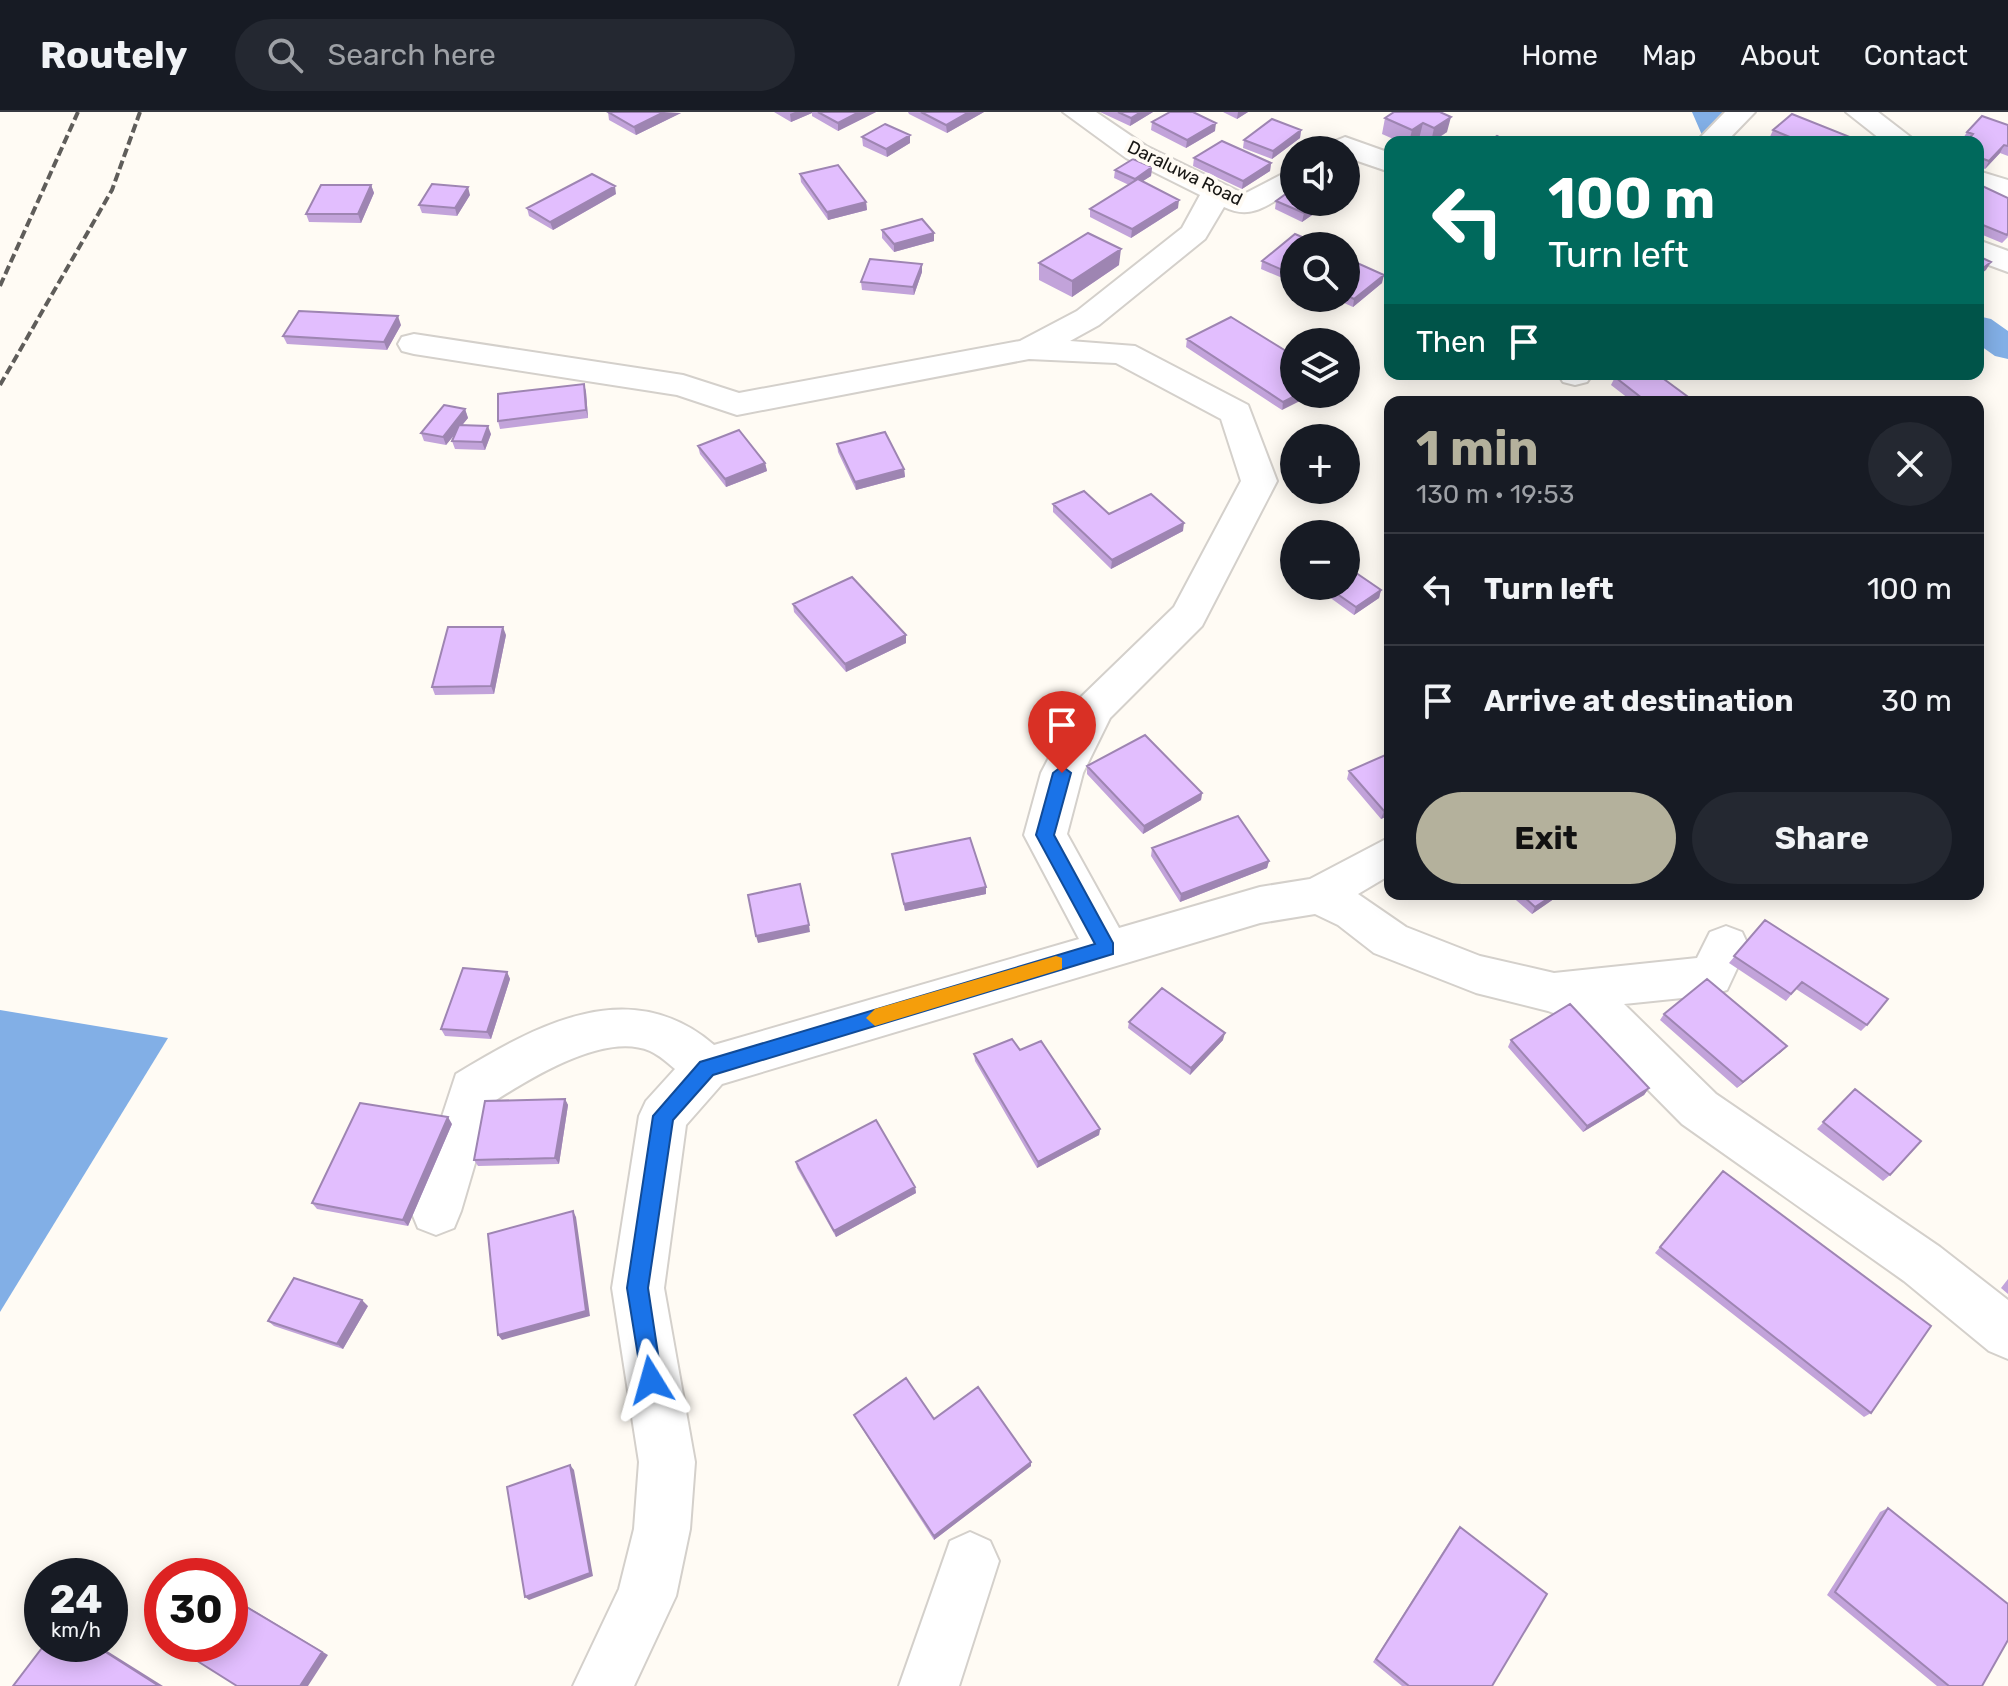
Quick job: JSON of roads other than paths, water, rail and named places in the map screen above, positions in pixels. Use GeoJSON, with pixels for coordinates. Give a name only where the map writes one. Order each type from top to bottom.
{"type":"FeatureCollection","features":[{"type":"Feature","properties":{"kind":"street","name":"Daraluwa Road"},"geometry":{"type":"LineString","coordinates":[[1077,112],[1136,152],[1245,206],[1280,185]]}},
{"type":"Feature","properties":{"kind":"street"},"geometry":{"type":"LineString","coordinates":[[1860,112],[1894,136]]}},
{"type":"Feature","properties":{"kind":"street"},"geometry":{"type":"LineString","coordinates":[[1360,152],[1384,161]]}},
{"type":"Feature","properties":{"kind":"street"},"geometry":{"type":"LineString","coordinates":[[1984,182],[2008,190]]}},
{"type":"Feature","properties":{"kind":"street"},"geometry":{"type":"LineString","coordinates":[[1029,349],[1088,318],[1194,233],[1217,192]]}},
{"type":"Feature","properties":{"kind":"street"},"geometry":{"type":"LineString","coordinates":[[1984,252],[2008,263]]}},
{"type":"Feature","properties":{"kind":"street"},"geometry":{"type":"LineString","coordinates":[[414,344],[683,385],[737,404],[1029,349],[1123,353],[1236,413],[1259,481],[1188,616],[1094,709],[1062,773],[1045,835],[1107,948]]}},
{"type":"Feature","properties":{"kind":"street"},"geometry":{"type":"LineString","coordinates":[[603,1686],[647,1596],[662,1529],[667,1462],[638,1288],[663,1116],[707,1068],[1107,948],[1260,905],[1319,895],[1384,857]]}},
{"type":"Feature","properties":{"kind":"street"},"geometry":{"type":"LineString","coordinates":[[1319,895],[1354,912],[1390,940],[1476,974],[1552,992],[1599,1010],[1699,1109],[1922,1264],[2008,1333]]}},
{"type":"Feature","properties":{"kind":"street"},"geometry":{"type":"LineString","coordinates":[[1552,992],[1711,976],[1726,945]]}},
{"type":"Feature","properties":{"kind":"street"},"geometry":{"type":"LineString","coordinates":[[436,1211],[473,1089],[528,1054],[606,1031],[641,1028],[677,1041],[707,1068]]}},
{"type":"Feature","properties":{"kind":"street"},"geometry":{"type":"LineString","coordinates":[[929,1686],[970,1561]]}},
{"type":"Feature","properties":{"kind":"water"},"geometry":{"type":"Polygon","coordinates":[[[0,1010],[168,1038],[0,1312],[0,1010]]]}},
{"type":"Feature","properties":{"kind":"waterway"},"geometry":{"type":"LineString","coordinates":[[1708,112],[1718,136]]}},
{"type":"Feature","properties":{"kind":"waterway"},"geometry":{"type":"LineString","coordinates":[[1984,331],[2008,348]]}},
{"type":"Feature","properties":{"kind":"railway"},"geometry":{"type":"LineString","coordinates":[[0,286],[78,112]]}},
{"type":"Feature","properties":{"kind":"railway"},"geometry":{"type":"LineString","coordinates":[[0,385],[112,190],[140,112]]}}]}
